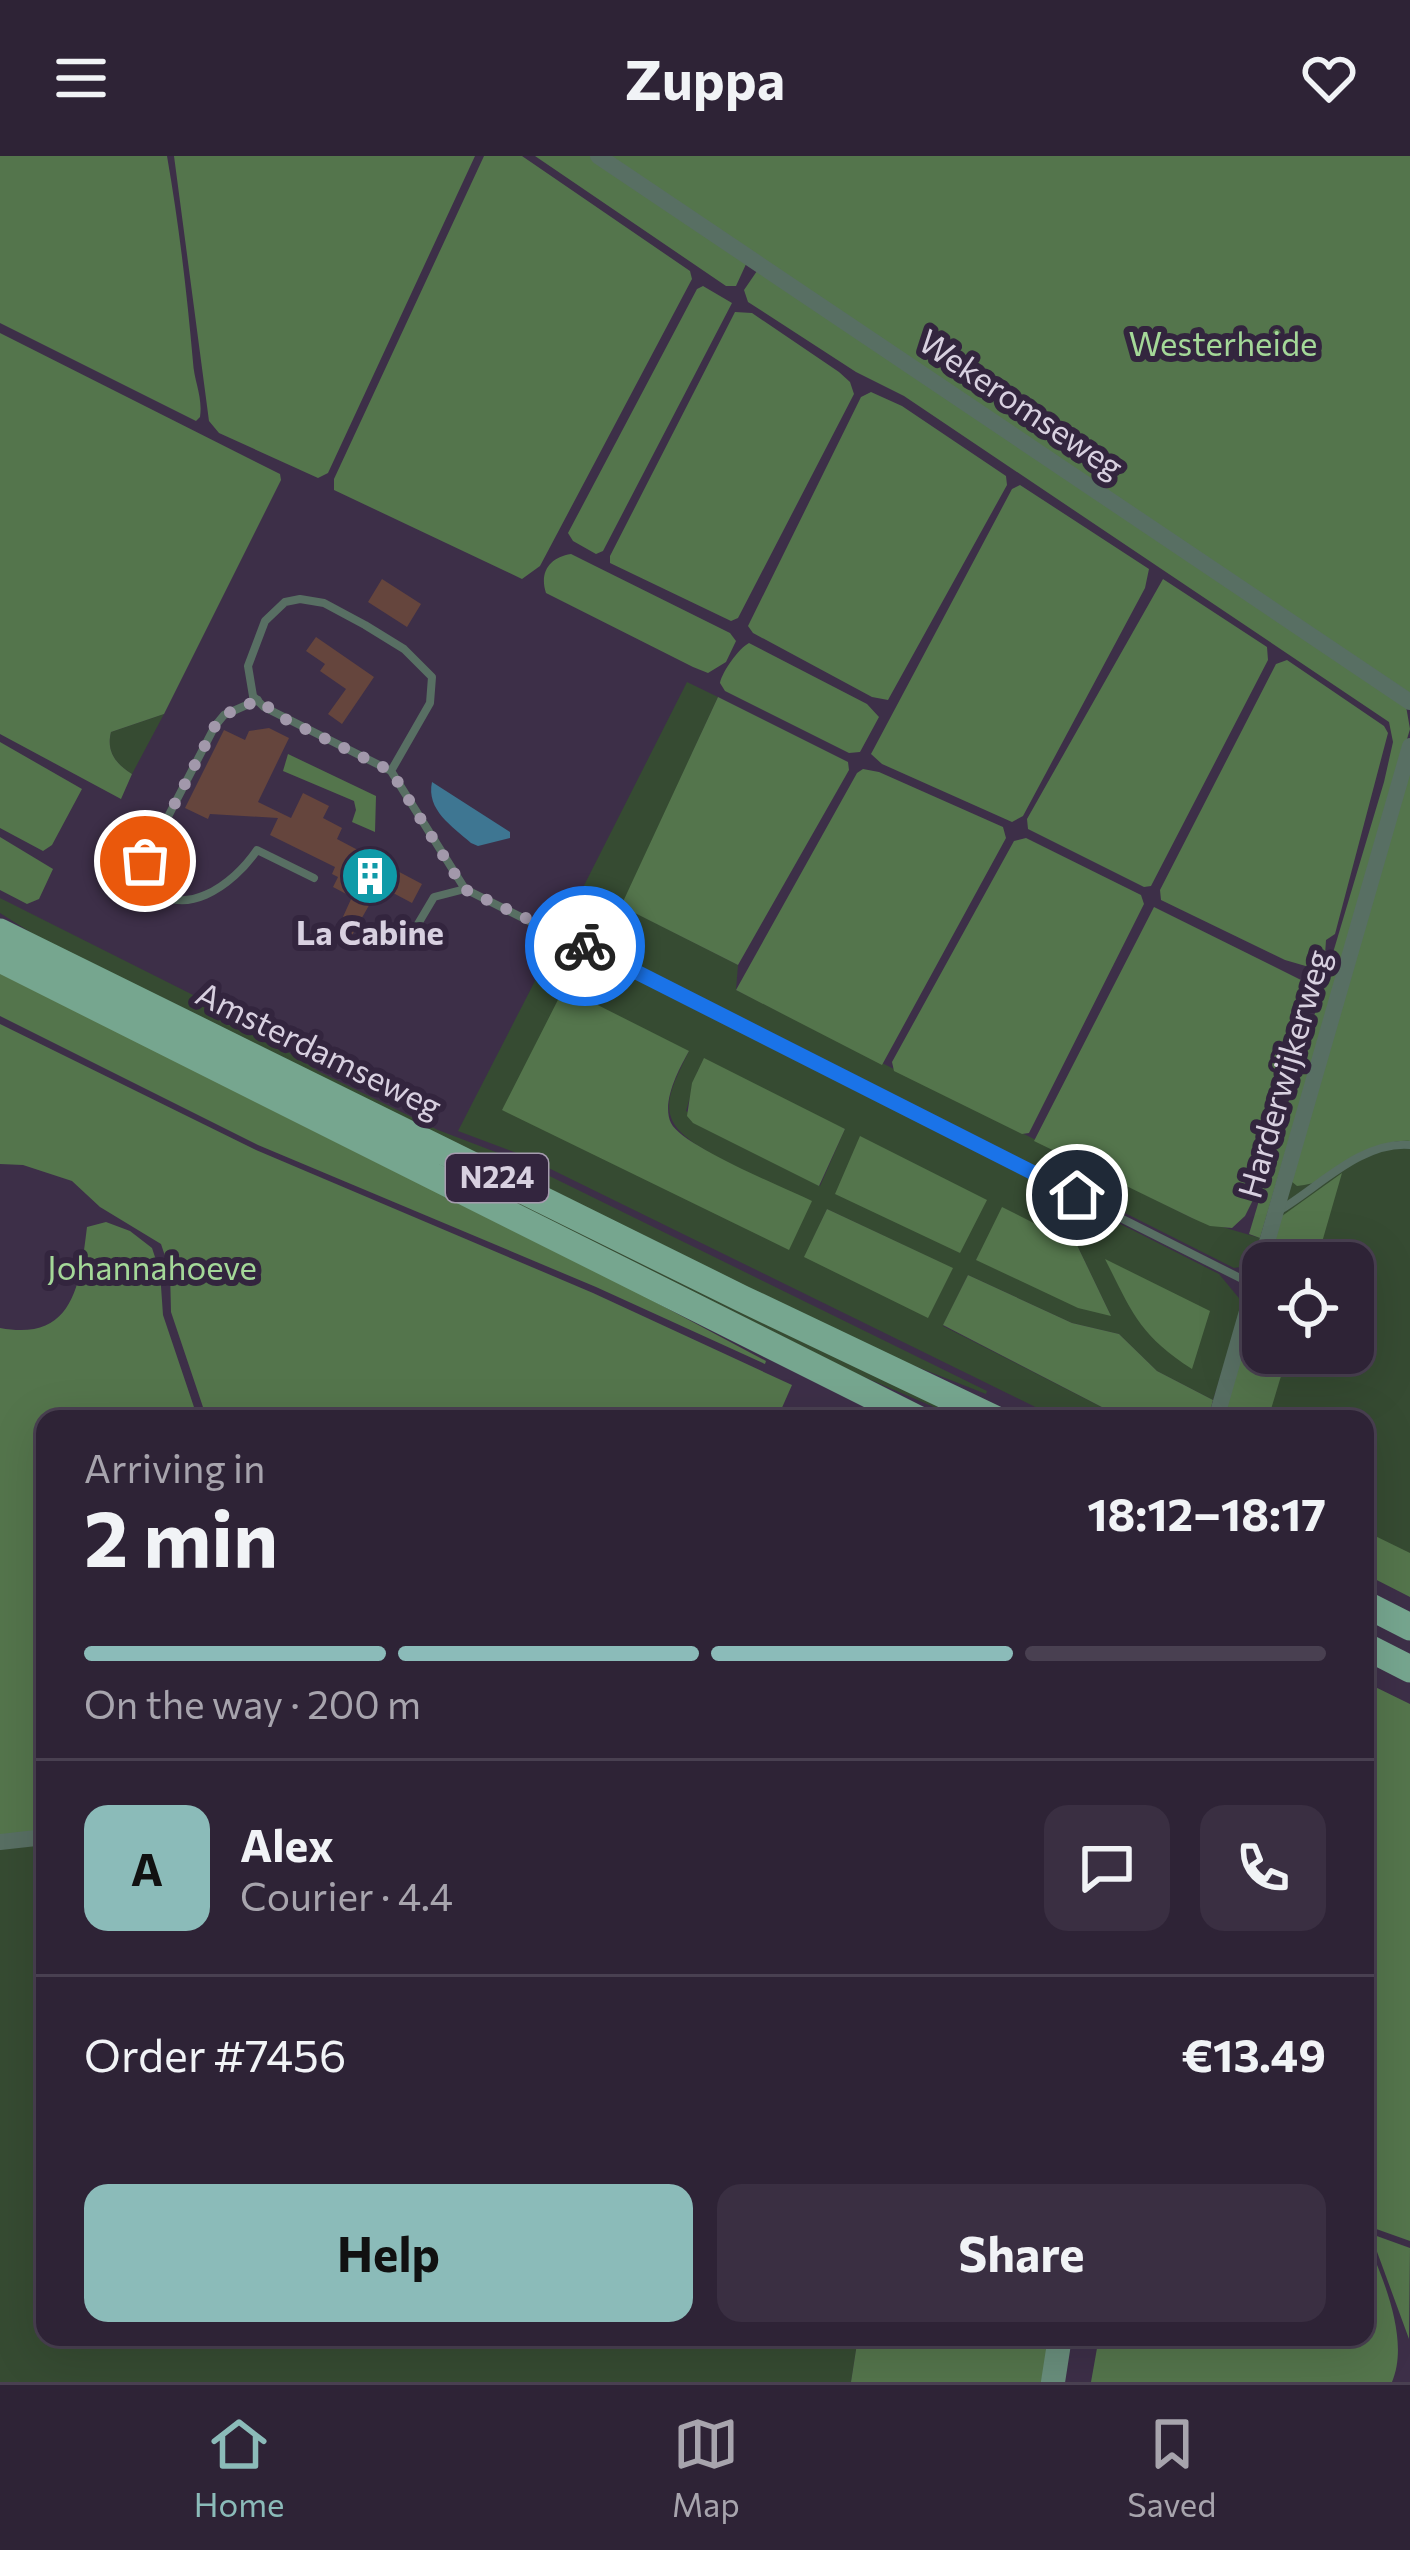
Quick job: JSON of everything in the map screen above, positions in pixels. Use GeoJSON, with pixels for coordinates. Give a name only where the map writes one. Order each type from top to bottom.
{"type":"FeatureCollection","features":[{"type":"Feature","properties":{"kind":"main road","name":"Amsterdamseweg"},"geometry":{"type":"LineString","coordinates":[[0,932],[976,1410]]}},
{"type":"Feature","properties":{"kind":"main road","name":"Amsterdamseweg"},"geometry":{"type":"LineString","coordinates":[[0,959],[898,1410]]}},
{"type":"Feature","properties":{"kind":"main road"},"geometry":{"type":"LineString","coordinates":[[1374,1609],[1410,1627]]}},
{"type":"Feature","properties":{"kind":"main road"},"geometry":{"type":"LineString","coordinates":[[1374,1651],[1410,1669]]}},
{"type":"Feature","properties":{"kind":"main road"},"geometry":{"type":"LineString","coordinates":[[1053,2382],[1059,2346]]}},
{"type":"Feature","properties":{"kind":"street","name":"Wekeromseweg"},"geometry":{"type":"LineString","coordinates":[[598,156],[1410,702]]}},
{"type":"Feature","properties":{"kind":"street","name":"Harderwijkerweg"},"geometry":{"type":"LineString","coordinates":[[1266,1242],[1410,746]]}},
{"type":"Feature","properties":{"kind":"street","name":"Harderwijkerweg"},"geometry":{"type":"LineString","coordinates":[[1219,1410],[1242,1328]]}},
{"type":"Feature","properties":{"kind":"street"},"geometry":{"type":"LineString","coordinates":[[0,1842],[36,1838]]}},
{"type":"Feature","properties":{"kind":"lane"},"geometry":{"type":"LineString","coordinates":[[391,771],[430,704],[432,677],[404,649],[324,602],[285,602],[265,621],[248,666],[248,682],[258,700],[283,718],[391,771],[464,889],[1242,1280]]}},
{"type":"Feature","properties":{"kind":"lane"},"geometry":{"type":"LineString","coordinates":[[258,700],[224,715],[215,726],[145,861],[144,881],[162,895],[206,897],[232,881],[257,850],[314,878]]}},
{"type":"Feature","properties":{"kind":"lane"},"geometry":{"type":"LineString","coordinates":[[412,934],[434,897],[464,889]]}},
{"type":"Feature","properties":{"kind":"lane"},"geometry":{"type":"LineString","coordinates":[[1274,1213],[1363,1156],[1410,1145]]}},
{"type":"Feature","properties":{"kind":"green space"},"geometry":{"type":"Polygon","coordinates":[[[0,156],[167,156],[200,403],[196,421],[0,323],[0,156]]]}},
{"type":"Feature","properties":{"kind":"green space"},"geometry":{"type":"Polygon","coordinates":[[[174,156],[475,156],[328,473],[318,478],[219,433],[209,421],[174,156]]]}},
{"type":"Feature","properties":{"kind":"green space"},"geometry":{"type":"Polygon","coordinates":[[[484,156],[522,156],[690,271],[692,279],[540,566],[522,579],[334,490],[334,479],[484,156]]]}},
{"type":"Feature","properties":{"kind":"green space"},"geometry":{"type":"Polygon","coordinates":[[[535,156],[590,156],[747,262],[736,286],[726,286],[535,156]]]}},
{"type":"Feature","properties":{"kind":"green space","name":"Westerheide"},"geometry":{"type":"Polygon","coordinates":[[[605,156],[1410,156],[1410,693],[605,156]]]}},
{"type":"Feature","properties":{"kind":"green space"},"geometry":{"type":"Polygon","coordinates":[[[757,271],[1406,706],[1410,729],[1260,1238],[1249,1234],[1384,782],[1393,742],[1389,722],[904,396],[856,372],[748,302],[744,290],[757,271]]]}},
{"type":"Feature","properties":{"kind":"green space"},"geometry":{"type":"Polygon","coordinates":[[[703,286],[732,303],[603,551],[596,554],[568,533],[697,289],[703,286]]]}},
{"type":"Feature","properties":{"kind":"green space"},"geometry":{"type":"Polygon","coordinates":[[[735,312],[752,313],[839,372],[854,394],[738,618],[731,621],[610,563],[610,556],[735,312]]]}},
{"type":"Feature","properties":{"kind":"green space"},"geometry":{"type":"Polygon","coordinates":[[[0,333],[280,474],[164,714],[111,732],[114,757],[132,774],[121,799],[0,734],[0,333]]]}},
{"type":"Feature","properties":{"kind":"green space"},"geometry":{"type":"Polygon","coordinates":[[[871,392],[902,406],[1006,476],[1007,485],[888,700],[872,697],[748,626],[861,397],[871,392]]]}},
{"type":"Feature","properties":{"kind":"green space"},"geometry":{"type":"Polygon","coordinates":[[[1020,485],[1149,569],[1145,588],[1023,816],[1012,822],[882,764],[871,754],[1012,489],[1020,485]]]}},
{"type":"Feature","properties":{"kind":"green space"},"geometry":{"type":"Polygon","coordinates":[[[571,554],[730,633],[736,641],[726,662],[708,673],[546,593],[548,567],[571,554]]]}},
{"type":"Feature","properties":{"kind":"green space"},"geometry":{"type":"Polygon","coordinates":[[[1163,579],[1267,647],[1268,660],[1151,886],[1144,887],[1028,829],[1027,819],[1163,579]]]}},
{"type":"Feature","properties":{"kind":"green space"},"geometry":{"type":"Polygon","coordinates":[[[749,643],[867,704],[879,717],[860,752],[849,753],[725,691],[720,683],[724,673],[749,643]]]}},
{"type":"Feature","properties":{"kind":"green space"},"geometry":{"type":"Polygon","coordinates":[[[1287,660],[1388,733],[1335,934],[1326,940],[1325,955],[1309,967],[1161,900],[1160,890],[1276,664],[1287,660]]]}},
{"type":"Feature","properties":{"kind":"green space"},"geometry":{"type":"Polygon","coordinates":[[[687,682],[718,697],[622,906],[738,965],[736,990],[1192,1218],[1260,1238],[1259,1242],[1242,1242],[1242,1267],[1234,1268],[562,929],[687,682]]]}},
{"type":"Feature","properties":{"kind":"green space"},"geometry":{"type":"Polygon","coordinates":[[[718,697],[848,762],[849,770],[738,965],[621,906],[718,697]]]}},
{"type":"Feature","properties":{"kind":"green space"},"geometry":{"type":"Polygon","coordinates":[[[164,714],[132,774],[114,757],[111,732],[164,714]]]}},
{"type":"Feature","properties":{"kind":"green space"},"geometry":{"type":"Polygon","coordinates":[[[0,742],[82,789],[52,845],[43,851],[0,828],[0,742]]]}},
{"type":"Feature","properties":{"kind":"green space"},"geometry":{"type":"Polygon","coordinates":[[[288,754],[376,796],[375,832],[352,822],[354,801],[283,771],[288,754]]]}},
{"type":"Feature","properties":{"kind":"green space"},"geometry":{"type":"Polygon","coordinates":[[[863,769],[1003,827],[1006,838],[882,1065],[736,990],[863,769]]]}},
{"type":"Feature","properties":{"kind":"green space"},"geometry":{"type":"Polygon","coordinates":[[[1410,769],[1410,1141],[1379,1146],[1326,1178],[1297,1186],[1291,1181],[1410,769]]]}},
{"type":"Feature","properties":{"kind":"green space"},"geometry":{"type":"Polygon","coordinates":[[[1410,772],[1410,1596],[1374,1578],[1374,1410],[1233,1410],[1252,1374],[1374,1374],[1374,1242],[1274,1242],[1410,772]]]}},
{"type":"Feature","properties":{"kind":"green space"},"geometry":{"type":"Polygon","coordinates":[[[0,837],[53,869],[39,899],[27,904],[0,890],[0,837]]]}},
{"type":"Feature","properties":{"kind":"green space"},"geometry":{"type":"Polygon","coordinates":[[[1026,838],[1141,895],[1144,904],[1029,1133],[1022,1134],[894,1071],[892,1062],[1014,841],[1026,838]]]}},
{"type":"Feature","properties":{"kind":"green space"},"geometry":{"type":"Polygon","coordinates":[[[0,898],[219,1008],[318,1071],[438,1130],[519,1161],[986,1394],[765,1298],[52,946],[0,913],[0,898]]]}},
{"type":"Feature","properties":{"kind":"green space"},"geometry":{"type":"Polygon","coordinates":[[[1154,907],[1303,981],[1312,995],[1254,1198],[1232,1228],[1210,1226],[1034,1141],[1154,907]]]}},
{"type":"Feature","properties":{"kind":"green space"},"geometry":{"type":"Polygon","coordinates":[[[557,938],[1219,1274],[1242,1302],[1213,1400],[1157,1371],[1119,1334],[1072,1323],[968,1275],[943,1326],[1107,1410],[1042,1410],[522,1155],[458,1131],[557,938]],[[689,1051],[502,1109],[707,1151],[678,1130],[672,1119],[669,1108],[689,1051]],[[698,1070],[686,1111],[820,1186],[845,1129],[698,1070]],[[1002,1208],[1110,1314],[1077,1245],[1002,1208]],[[827,1209],[805,1257],[952,1268],[827,1209]]]}},
{"type":"Feature","properties":{"kind":"green space"},"geometry":{"type":"Polygon","coordinates":[[[0,947],[954,1410],[941,1410],[843,1368],[0,947]]]}},
{"type":"Feature","properties":{"kind":"green space"},"geometry":{"type":"Polygon","coordinates":[[[0,970],[492,1215],[765,1364],[596,1287],[258,1145],[0,1016],[0,970]]]}},
{"type":"Feature","properties":{"kind":"green space"},"geometry":{"type":"Polygon","coordinates":[[[564,988],[689,1051],[670,1096],[671,1123],[713,1154],[812,1201],[789,1250],[502,1110],[564,988]]]}},
{"type":"Feature","properties":{"kind":"green space","name":"Johannahoeve"},"geometry":{"type":"Polygon","coordinates":[[[0,1024],[256,1150],[593,1293],[792,1385],[781,1410],[204,1410],[171,1312],[170,1271],[161,1244],[100,1207],[72,1181],[23,1165],[0,1164],[0,1024]]]}},
{"type":"Feature","properties":{"kind":"green space"},"geometry":{"type":"Polygon","coordinates":[[[704,1058],[845,1129],[819,1186],[693,1123],[687,1116],[692,1083],[704,1058]]]}},
{"type":"Feature","properties":{"kind":"green space"},"geometry":{"type":"Polygon","coordinates":[[[860,1136],[987,1200],[960,1253],[835,1194],[860,1136]]]}},
{"type":"Feature","properties":{"kind":"green space"},"geometry":{"type":"Polygon","coordinates":[[[1342,1173],[1322,1242],[1274,1242],[1282,1216],[1342,1173]]]}},
{"type":"Feature","properties":{"kind":"green space"},"geometry":{"type":"Polygon","coordinates":[[[1002,1207],[1077,1245],[1111,1316],[1078,1308],[976,1260],[1002,1207]]]}},
{"type":"Feature","properties":{"kind":"green space"},"geometry":{"type":"Polygon","coordinates":[[[827,1209],[953,1268],[928,1318],[804,1257],[827,1209]]]}},
{"type":"Feature","properties":{"kind":"green space"},"geometry":{"type":"Polygon","coordinates":[[[106,1222],[130,1231],[152,1248],[160,1272],[163,1315],[195,1410],[36,1410],[36,1833],[0,1837],[0,1328],[25,1330],[58,1317],[76,1288],[87,1227],[106,1222]]]}},
{"type":"Feature","properties":{"kind":"green space"},"geometry":{"type":"Polygon","coordinates":[[[1105,1259],[1210,1311],[1192,1369],[1148,1333],[1105,1259]]]}},
{"type":"Feature","properties":{"kind":"green space"},"geometry":{"type":"Polygon","coordinates":[[[968,1275],[1072,1323],[1119,1334],[1157,1371],[1213,1400],[1210,1410],[1108,1410],[943,1325],[968,1275]]]}},
{"type":"Feature","properties":{"kind":"green space"},"geometry":{"type":"Polygon","coordinates":[[[1242,1353],[1242,1374],[1282,1374],[1271,1410],[1226,1410],[1242,1353]]]}},
{"type":"Feature","properties":{"kind":"green space"},"geometry":{"type":"Polygon","coordinates":[[[1374,1535],[1410,1553],[1410,1597],[1374,1579],[1374,1535]]]}},
{"type":"Feature","properties":{"kind":"green space"},"geometry":{"type":"Polygon","coordinates":[[[1374,1686],[1410,1704],[1410,2241],[1374,2228],[1374,1686]]]}},
{"type":"Feature","properties":{"kind":"green space"},"geometry":{"type":"Polygon","coordinates":[[[36,1843],[36,2346],[857,2346],[851,2382],[0,2382],[0,1848],[36,1843]]]}},
{"type":"Feature","properties":{"kind":"green space"},"geometry":{"type":"Polygon","coordinates":[[[1374,2235],[1410,2248],[1409,2339],[1374,2243],[1374,2235]]]}},
{"type":"Feature","properties":{"kind":"green space"},"geometry":{"type":"Polygon","coordinates":[[[1374,2259],[1396,2328],[1397,2365],[1392,2382],[1091,2382],[1097,2346],[1374,2346],[1374,2259]]]}},
{"type":"Feature","properties":{"kind":"green space"},"geometry":{"type":"Polygon","coordinates":[[[857,2346],[1050,2346],[1044,2382],[851,2382],[857,2346]]]}},
{"type":"Feature","properties":{"kind":"water"},"geometry":{"type":"Polygon","coordinates":[[[432,782],[510,832],[510,838],[478,846],[471,843],[437,809],[432,782]]]}},
{"type":"Feature","properties":{"kind":"building"},"geometry":{"type":"Polygon","coordinates":[[[382,579],[421,604],[407,627],[368,602],[382,579]]]}},
{"type":"Feature","properties":{"kind":"building"},"geometry":{"type":"Polygon","coordinates":[[[316,637],[374,677],[342,724],[328,714],[346,689],[320,671],[325,664],[306,651],[316,637]]]}},
{"type":"Feature","properties":{"kind":"building"},"geometry":{"type":"Polygon","coordinates":[[[269,728],[289,738],[258,802],[291,818],[303,793],[329,806],[323,818],[342,828],[337,839],[422,884],[412,903],[380,886],[351,937],[337,930],[352,897],[333,887],[338,877],[332,874],[335,867],[270,835],[278,818],[210,814],[208,819],[185,808],[224,730],[245,740],[249,731],[269,728]]]}},
{"type":"Feature","properties":{"kind":"way so far"},"geometry":{"type":"LineString","coordinates":[[145,861],[215,726],[224,715],[258,700],[283,718],[391,771],[464,889],[585,946]]}},
{"type":"Feature","properties":{"kind":"place","name":"La Cabine"},"geometry":{"type":"Point","coordinates":[370,876]}},
{"type":"Feature","properties":{"kind":"route"},"geometry":{"type":"LineString","coordinates":[[585,946],[1077,1195]]}}]}
